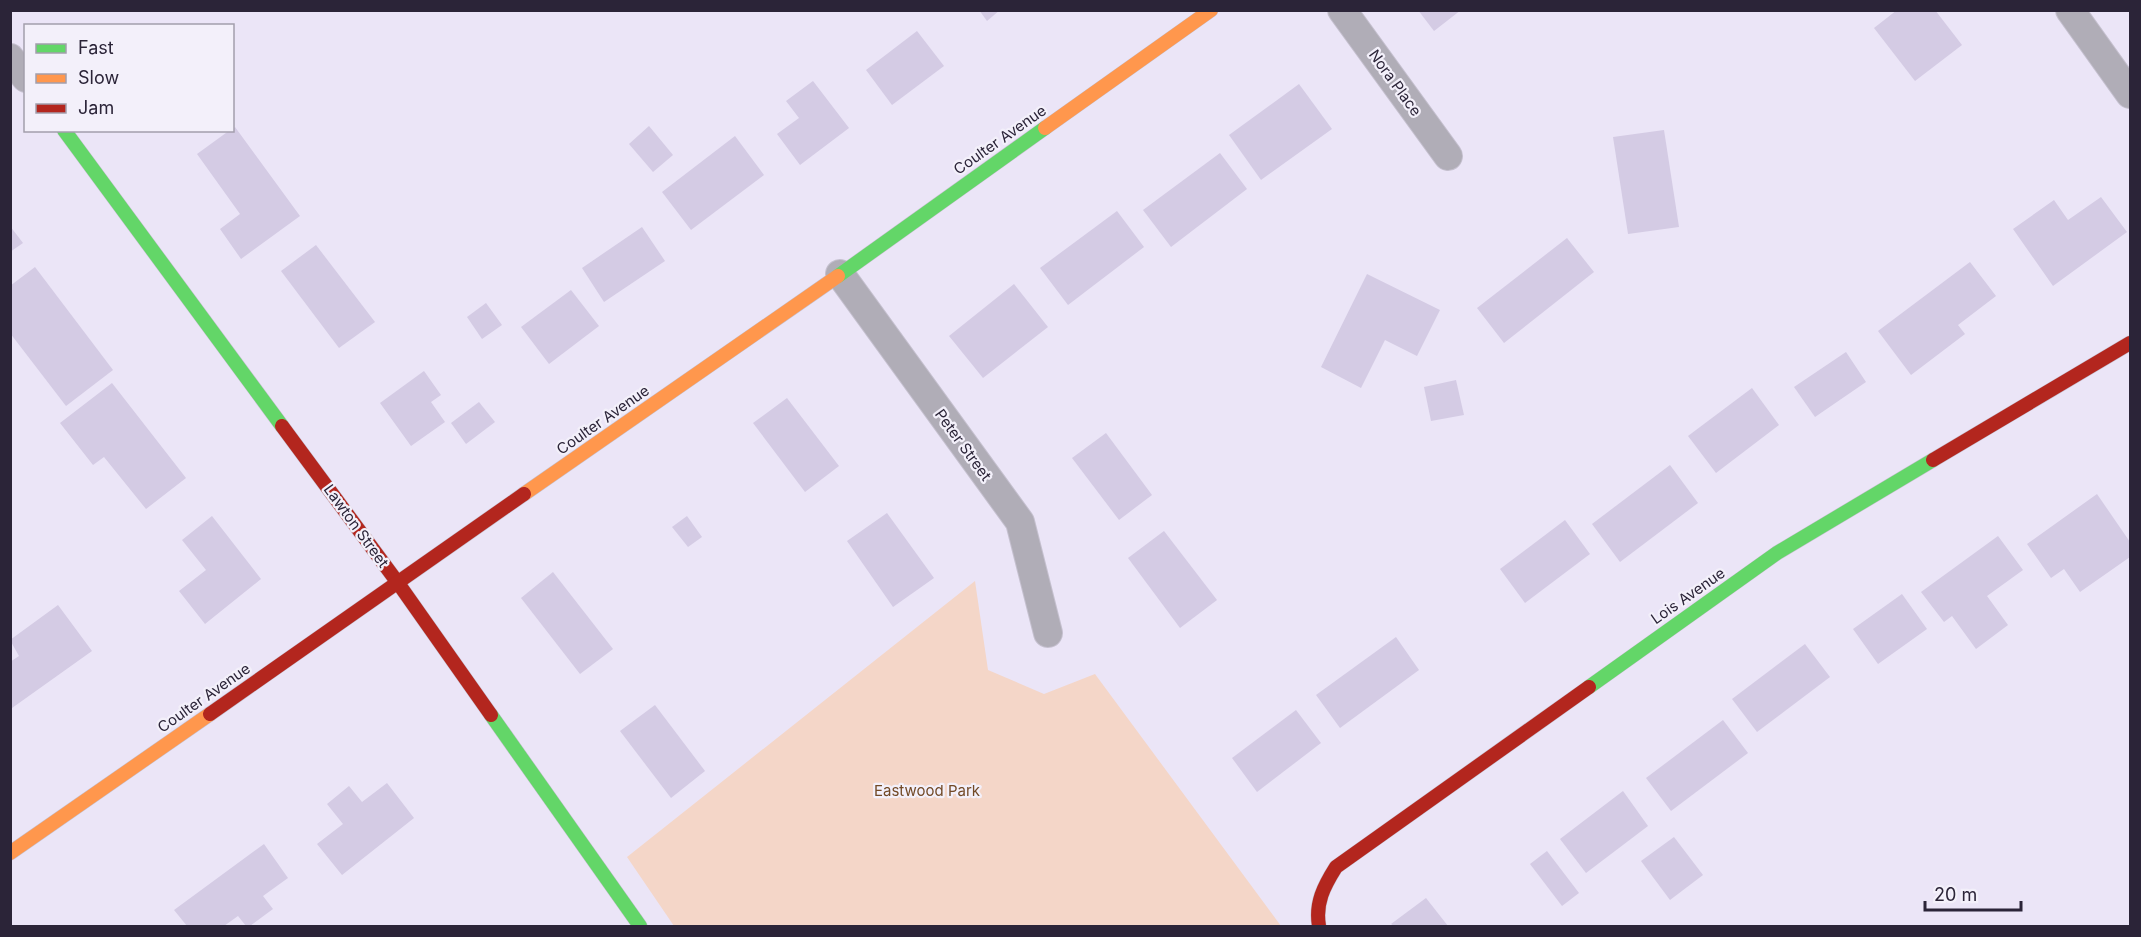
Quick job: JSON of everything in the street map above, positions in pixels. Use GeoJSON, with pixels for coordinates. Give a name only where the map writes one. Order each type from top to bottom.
{"type":"FeatureCollection","features":[{"type":"Feature","properties":{"kind":"street","name":"Coulter Avenue"},"geometry":{"type":"LineString","coordinates":[[10,853],[840,274],[1211,10]]}},
{"type":"Feature","properties":{"kind":"street","name":"Nora Place"},"geometry":{"type":"LineString","coordinates":[[1342,10],[1448,156]]}},
{"type":"Feature","properties":{"kind":"street"},"geometry":{"type":"LineString","coordinates":[[2070,10],[2130,94]]}},
{"type":"Feature","properties":{"kind":"street"},"geometry":{"type":"LineString","coordinates":[[10,58],[24,76]]}},
{"type":"Feature","properties":{"kind":"street","name":"Lawton Street"},"geometry":{"type":"LineString","coordinates":[[65,132],[398,583],[640,927]]}},
{"type":"Feature","properties":{"kind":"street","name":"Peter Street"},"geometry":{"type":"LineString","coordinates":[[840,274],[1020,522],[1048,633]]}},
{"type":"Feature","properties":{"kind":"street","name":"Lois Avenue"},"geometry":{"type":"LineString","coordinates":[[1319,927],[1316,913],[1323,888],[1336,867],[1778,553],[2130,343]]}},
{"type":"Feature","properties":{"kind":"green space","name":"Eastwood Park"},"geometry":{"type":"Polygon","coordinates":[[[975,581],[988,670],[1044,694],[1095,674],[1281,926],[674,926],[627,857],[975,581]]]}},
{"type":"Feature","properties":{"kind":"building"},"geometry":{"type":"Polygon","coordinates":[[[979,10],[1000,10],[987,21],[979,10]]]}},
{"type":"Feature","properties":{"kind":"building"},"geometry":{"type":"Polygon","coordinates":[[[1418,10],[1461,10],[1434,31],[1418,10]]]}},
{"type":"Feature","properties":{"kind":"building"},"geometry":{"type":"Polygon","coordinates":[[[1897,10],[1935,10],[1962,45],[1915,81],[1874,28],[1897,10]]]}},
{"type":"Feature","properties":{"kind":"building"},"geometry":{"type":"Polygon","coordinates":[[[917,31],[944,66],[892,105],[866,70],[917,31]]]}},
{"type":"Feature","properties":{"kind":"building"},"geometry":{"type":"Polygon","coordinates":[[[813,81],[849,128],[800,165],[777,134],[799,118],[786,101],[813,81]]]}},
{"type":"Feature","properties":{"kind":"building"},"geometry":{"type":"Polygon","coordinates":[[[1299,84],[1332,129],[1261,180],[1229,135],[1299,84]]]}},
{"type":"Feature","properties":{"kind":"building"},"geometry":{"type":"Polygon","coordinates":[[[649,126],[673,155],[653,172],[629,144],[649,126]]]}},
{"type":"Feature","properties":{"kind":"building"},"geometry":{"type":"Polygon","coordinates":[[[234,128],[300,216],[241,259],[220,229],[240,214],[197,154],[227,132],[234,132],[234,128]]]}},
{"type":"Feature","properties":{"kind":"building"},"geometry":{"type":"Polygon","coordinates":[[[1664,130],[1679,227],[1628,234],[1613,137],[1664,130]]]}},
{"type":"Feature","properties":{"kind":"building"},"geometry":{"type":"Polygon","coordinates":[[[735,136],[764,175],[691,230],[662,192],[735,136]]]}},
{"type":"Feature","properties":{"kind":"building"},"geometry":{"type":"Polygon","coordinates":[[[1220,153],[1247,189],[1171,247],[1143,210],[1220,153]]]}},
{"type":"Feature","properties":{"kind":"building"},"geometry":{"type":"Polygon","coordinates":[[[2101,197],[2127,232],[2053,286],[2013,229],[2054,200],[2068,220],[2101,197]]]}},
{"type":"Feature","properties":{"kind":"building"},"geometry":{"type":"Polygon","coordinates":[[[1117,211],[1144,247],[1068,305],[1040,268],[1117,211]]]}},
{"type":"Feature","properties":{"kind":"building"},"geometry":{"type":"Polygon","coordinates":[[[10,226],[23,243],[10,252],[10,226]]]}},
{"type":"Feature","properties":{"kind":"building"},"geometry":{"type":"Polygon","coordinates":[[[642,227],[665,261],[604,302],[582,268],[642,227]]]}},
{"type":"Feature","properties":{"kind":"building"},"geometry":{"type":"Polygon","coordinates":[[[1567,238],[1594,272],[1504,343],[1477,308],[1567,238]]]}},
{"type":"Feature","properties":{"kind":"building"},"geometry":{"type":"Polygon","coordinates":[[[316,245],[375,322],[339,348],[281,271],[316,245]]]}},
{"type":"Feature","properties":{"kind":"building"},"geometry":{"type":"Polygon","coordinates":[[[1970,262],[1996,296],[1958,325],[1965,334],[1911,375],[1878,331],[1970,262]]]}},
{"type":"Feature","properties":{"kind":"building"},"geometry":{"type":"Polygon","coordinates":[[[35,267],[113,370],[66,406],[10,333],[10,286],[35,267]]]}},
{"type":"Feature","properties":{"kind":"building"},"geometry":{"type":"Polygon","coordinates":[[[1367,274],[1440,310],[1417,356],[1385,340],[1361,388],[1321,367],[1367,274]]]}},
{"type":"Feature","properties":{"kind":"building"},"geometry":{"type":"Polygon","coordinates":[[[1014,284],[1048,327],[983,378],[949,336],[1014,284]]]}},
{"type":"Feature","properties":{"kind":"building"},"geometry":{"type":"Polygon","coordinates":[[[571,290],[599,326],[549,364],[521,327],[571,290]]]}},
{"type":"Feature","properties":{"kind":"building"},"geometry":{"type":"Polygon","coordinates":[[[486,303],[502,325],[482,339],[467,317],[486,303]]]}},
{"type":"Feature","properties":{"kind":"building"},"geometry":{"type":"Polygon","coordinates":[[[1846,352],[1866,382],[1815,417],[1794,387],[1846,352]]]}},
{"type":"Feature","properties":{"kind":"building"},"geometry":{"type":"Polygon","coordinates":[[[424,371],[441,395],[431,402],[445,422],[411,446],[380,403],[424,371]]]}},
{"type":"Feature","properties":{"kind":"building"},"geometry":{"type":"Polygon","coordinates":[[[1456,380],[1464,415],[1431,421],[1424,387],[1456,380]]]}},
{"type":"Feature","properties":{"kind":"building"},"geometry":{"type":"Polygon","coordinates":[[[112,383],[186,478],[146,509],[104,457],[93,465],[60,423],[112,383]]]}},
{"type":"Feature","properties":{"kind":"building"},"geometry":{"type":"Polygon","coordinates":[[[1752,388],[1779,425],[1716,473],[1688,436],[1752,388]]]}},
{"type":"Feature","properties":{"kind":"building"},"geometry":{"type":"Polygon","coordinates":[[[787,398],[839,466],[805,492],[753,423],[787,398]]]}},
{"type":"Feature","properties":{"kind":"building"},"geometry":{"type":"Polygon","coordinates":[[[479,402],[495,422],[466,444],[451,423],[479,402]]]}},
{"type":"Feature","properties":{"kind":"building"},"geometry":{"type":"Polygon","coordinates":[[[1106,433],[1152,495],[1119,520],[1072,458],[1106,433]]]}},
{"type":"Feature","properties":{"kind":"building"},"geometry":{"type":"Polygon","coordinates":[[[1670,465],[1698,503],[1620,562],[1592,524],[1670,465]]]}},
{"type":"Feature","properties":{"kind":"building"},"geometry":{"type":"Polygon","coordinates":[[[2097,494],[2130,542],[2130,557],[2080,592],[2064,569],[2051,578],[2027,544],[2097,494]]]}},
{"type":"Feature","properties":{"kind":"building"},"geometry":{"type":"Polygon","coordinates":[[[887,513],[934,578],[893,607],[847,541],[887,513]]]}},
{"type":"Feature","properties":{"kind":"building"},"geometry":{"type":"Polygon","coordinates":[[[212,516],[261,579],[205,624],[179,591],[206,570],[182,540],[212,516]]]}},
{"type":"Feature","properties":{"kind":"building"},"geometry":{"type":"Polygon","coordinates":[[[687,516],[702,537],[688,547],[672,527],[687,516]]]}},
{"type":"Feature","properties":{"kind":"building"},"geometry":{"type":"Polygon","coordinates":[[[1565,520],[1590,554],[1525,603],[1500,569],[1565,520]]]}},
{"type":"Feature","properties":{"kind":"building"},"geometry":{"type":"Polygon","coordinates":[[[1164,531],[1217,600],[1180,628],[1128,558],[1164,531]]]}},
{"type":"Feature","properties":{"kind":"building"},"geometry":{"type":"Polygon","coordinates":[[[1998,536],[2023,570],[1987,596],[2008,625],[1976,649],[1952,616],[1944,622],[1921,592],[1998,536]]]}},
{"type":"Feature","properties":{"kind":"building"},"geometry":{"type":"Polygon","coordinates":[[[553,572],[613,649],[580,674],[521,598],[553,572]]]}},
{"type":"Feature","properties":{"kind":"building"},"geometry":{"type":"Polygon","coordinates":[[[1902,594],[1927,629],[1878,664],[1853,629],[1902,594]]]}},
{"type":"Feature","properties":{"kind":"building"},"geometry":{"type":"Polygon","coordinates":[[[58,605],[92,651],[12,708],[10,706],[10,662],[19,656],[10,640],[58,605]]]}},
{"type":"Feature","properties":{"kind":"building"},"geometry":{"type":"Polygon","coordinates":[[[1396,637],[1419,670],[1340,728],[1316,695],[1396,637]]]}},
{"type":"Feature","properties":{"kind":"building"},"geometry":{"type":"Polygon","coordinates":[[[1805,644],[1830,677],[1757,732],[1732,699],[1805,644]]]}},
{"type":"Feature","properties":{"kind":"building"},"geometry":{"type":"Polygon","coordinates":[[[655,705],[705,771],[671,798],[620,731],[655,705]]]}},
{"type":"Feature","properties":{"kind":"building"},"geometry":{"type":"Polygon","coordinates":[[[1296,710],[1321,743],[1257,792],[1232,758],[1296,710]]]}},
{"type":"Feature","properties":{"kind":"building"},"geometry":{"type":"Polygon","coordinates":[[[1723,720],[1748,753],[1671,811],[1646,778],[1723,720]]]}},
{"type":"Feature","properties":{"kind":"building"},"geometry":{"type":"Polygon","coordinates":[[[387,783],[414,818],[342,875],[317,844],[343,824],[327,804],[349,786],[362,802],[387,783]]]}},
{"type":"Feature","properties":{"kind":"building"},"geometry":{"type":"Polygon","coordinates":[[[1623,791],[1648,826],[1586,873],[1560,839],[1623,791]]]}},
{"type":"Feature","properties":{"kind":"building"},"geometry":{"type":"Polygon","coordinates":[[[1674,837],[1703,875],[1670,900],[1641,861],[1674,837]]]}},
{"type":"Feature","properties":{"kind":"building"},"geometry":{"type":"Polygon","coordinates":[[[264,844],[288,878],[263,896],[273,909],[250,926],[246,926],[238,916],[224,926],[187,926],[174,910],[264,844]]]}},
{"type":"Feature","properties":{"kind":"building"},"geometry":{"type":"Polygon","coordinates":[[[1547,851],[1579,893],[1562,906],[1530,864],[1547,851]]]}},
{"type":"Feature","properties":{"kind":"building"},"geometry":{"type":"Polygon","coordinates":[[[1426,898],[1448,926],[1394,926],[1391,924],[1426,898]]]}},
{"type":"Feature","properties":{"kind":"traffic: fast"},"geometry":{"type":"LineString","coordinates":[[838,276],[1045,128]]}},
{"type":"Feature","properties":{"kind":"traffic: fast"},"geometry":{"type":"LineString","coordinates":[[65,132],[282,426]]}},
{"type":"Feature","properties":{"kind":"traffic: fast"},"geometry":{"type":"LineString","coordinates":[[1589,687],[1777,553],[1933,460]]}},
{"type":"Feature","properties":{"kind":"traffic: fast"},"geometry":{"type":"LineString","coordinates":[[491,715],[640,926]]}},
{"type":"Feature","properties":{"kind":"traffic: slow"},"geometry":{"type":"LineString","coordinates":[[1045,128],[1211,10]]}},
{"type":"Feature","properties":{"kind":"traffic: slow"},"geometry":{"type":"LineString","coordinates":[[524,494],[838,276]]}},
{"type":"Feature","properties":{"kind":"traffic: slow"},"geometry":{"type":"LineString","coordinates":[[10,853],[210,714]]}},
{"type":"Feature","properties":{"kind":"traffic: jam"},"geometry":{"type":"LineString","coordinates":[[1933,460],[2130,343]]}},
{"type":"Feature","properties":{"kind":"traffic: jam"},"geometry":{"type":"LineString","coordinates":[[282,426],[398,583],[491,715]]}},
{"type":"Feature","properties":{"kind":"traffic: jam"},"geometry":{"type":"LineString","coordinates":[[210,714],[524,494]]}},
{"type":"Feature","properties":{"kind":"traffic: jam"},"geometry":{"type":"LineString","coordinates":[[1319,926],[1319,902],[1336,867],[1589,687]]}}]}
